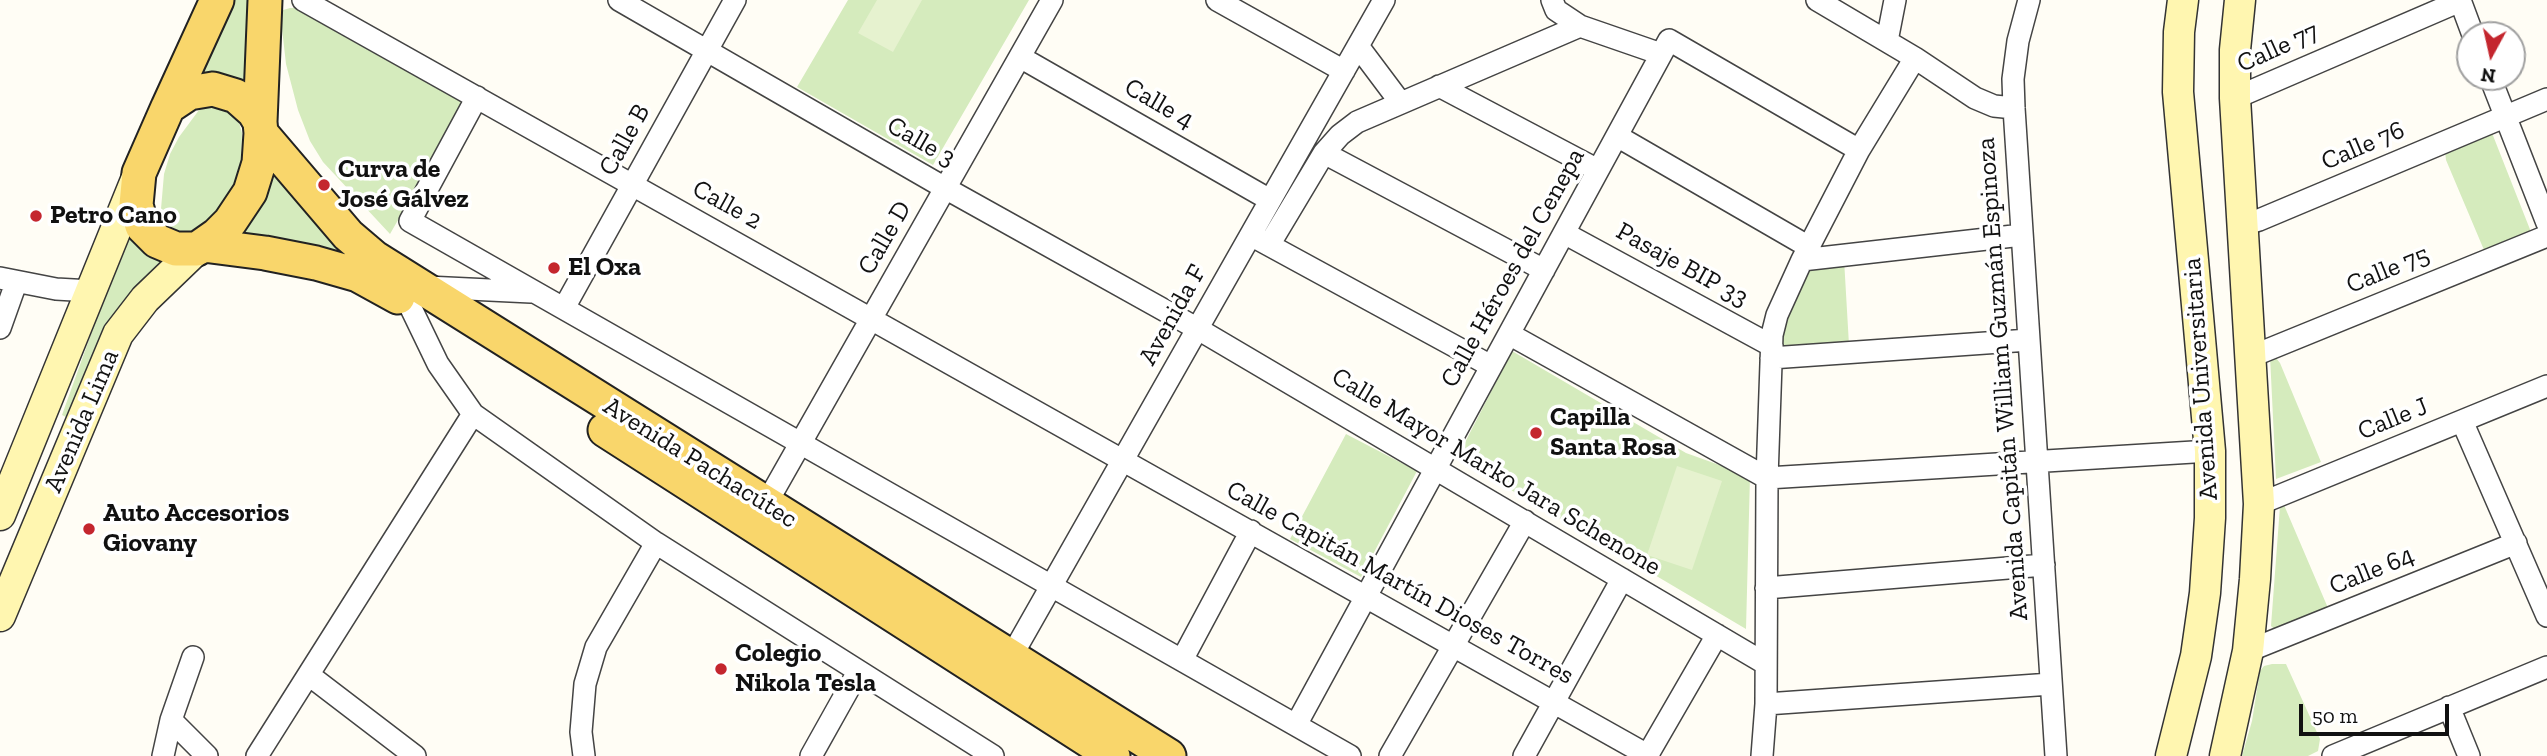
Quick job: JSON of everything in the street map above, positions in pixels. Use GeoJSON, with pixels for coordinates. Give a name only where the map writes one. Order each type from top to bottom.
{"type":"FeatureCollection","features":[{"type":"Feature","properties":{"kind":"main road"},"geometry":{"type":"LineString","coordinates":[[216,0],[139,173],[136,205],[142,226],[157,241],[176,249],[200,247],[230,222],[250,192],[259,163],[265,0]]}},
{"type":"Feature","properties":{"kind":"main road"},"geometry":{"type":"LineString","coordinates":[[168,107],[189,93],[214,89],[225,91],[246,103],[261,127]]}},
{"type":"Feature","properties":{"kind":"main road","name":"Avenida Pachacútec"},"geometry":{"type":"LineString","coordinates":[[261,127],[348,235],[414,295],[1021,698],[1113,756]]}},
{"type":"Feature","properties":{"kind":"main road","name":"Avenida Pachacútec"},"geometry":{"type":"LineString","coordinates":[[200,247],[265,253],[316,263],[414,295],[766,505],[1169,756]]}},
{"type":"Feature","properties":{"kind":"main road"},"geometry":{"type":"LineString","coordinates":[[1021,698],[1066,756]]}},
{"type":"Feature","properties":{"kind":"street","name":"Calle 2"},"geometry":{"type":"LineString","coordinates":[[303,0],[1124,459]]}},
{"type":"Feature","properties":{"kind":"street","name":"Calle 3"},"geometry":{"type":"LineString","coordinates":[[619,0],[945,188],[1198,329]]}},
{"type":"Feature","properties":{"kind":"street","name":"Calle B"},"geometry":{"type":"LineString","coordinates":[[564,308],[735,0]]}},
{"type":"Feature","properties":{"kind":"street","name":"Calle D"},"geometry":{"type":"LineString","coordinates":[[766,505],[1052,0]]}},
{"type":"Feature","properties":{"kind":"street"},"geometry":{"type":"LineString","coordinates":[[1217,0],[1344,71]]}},
{"type":"Feature","properties":{"kind":"street","name":"Avenida F"},"geometry":{"type":"LineString","coordinates":[[1011,657],[1198,329],[1260,240],[1270,200],[1384,0]]}},
{"type":"Feature","properties":{"kind":"street"},"geometry":{"type":"LineString","coordinates":[[1552,0],[1556,10],[1580,26],[1665,47],[1858,150]]}},
{"type":"Feature","properties":{"kind":"street"},"geometry":{"type":"LineString","coordinates":[[1817,0],[1915,58],[1975,98],[1994,106],[2014,108]]}},
{"type":"Feature","properties":{"kind":"street"},"geometry":{"type":"LineString","coordinates":[[1887,41],[1895,0]]}},
{"type":"Feature","properties":{"kind":"street","name":"Avenida Capitán William Guzmán Espinoza"},"geometry":{"type":"LineString","coordinates":[[2029,0],[2018,41],[2013,79],[2014,108],[2056,756]]}},
{"type":"Feature","properties":{"kind":"street","name":"Avenida Universitaria"},"geometry":{"type":"LineString","coordinates":[[2171,756],[2196,656],[2205,593],[2210,518],[2210,450],[2178,92],[2179,32],[2183,0]]}},
{"type":"Feature","properties":{"kind":"street","name":"Avenida Universitaria"},"geometry":{"type":"LineString","coordinates":[[2225,756],[2248,651],[2259,503],[2235,98],[2235,50],[2240,0]]}},
{"type":"Feature","properties":{"kind":"street"},"geometry":{"type":"LineString","coordinates":[[2460,0],[2468,21]]}},
{"type":"Feature","properties":{"kind":"street","name":"Calle 77"},"geometry":{"type":"LineString","coordinates":[[2235,98],[2460,0]]}},
{"type":"Feature","properties":{"kind":"street"},"geometry":{"type":"LineString","coordinates":[[1491,366],[1260,240],[1324,153],[1340,135],[1357,122],[1580,26]]}},
{"type":"Feature","properties":{"kind":"street"},"geometry":{"type":"LineString","coordinates":[[1358,46],[1399,102]]}},
{"type":"Feature","properties":{"kind":"street","name":"Calle Héroes del Cenepa"},"geometry":{"type":"LineString","coordinates":[[1296,725],[1665,47]]}},
{"type":"Feature","properties":{"kind":"street","name":"Calle 4"},"geometry":{"type":"LineString","coordinates":[[1020,57],[1270,200]]}},
{"type":"Feature","properties":{"kind":"street"},"geometry":{"type":"LineString","coordinates":[[1762,756],[1766,704],[1772,352],[1777,315],[1858,150],[1915,58]]}},
{"type":"Feature","properties":{"kind":"street"},"geometry":{"type":"LineString","coordinates":[[1439,86],[1598,170]]}},
{"type":"Feature","properties":{"kind":"street"},"geometry":{"type":"LineString","coordinates":[[2495,91],[2547,223]]}},
{"type":"Feature","properties":{"kind":"street"},"geometry":{"type":"LineString","coordinates":[[477,97],[410,221],[1350,756]]}},
{"type":"Feature","properties":{"kind":"street","name":"Calle 76"},"geometry":{"type":"LineString","coordinates":[[2243,225],[2547,99]]}},
{"type":"Feature","properties":{"kind":"street"},"geometry":{"type":"LineString","coordinates":[[1617,136],[1806,253],[2022,235]]}},
{"type":"Feature","properties":{"kind":"street"},"geometry":{"type":"LineString","coordinates":[[1324,153],[1544,270]]}},
{"type":"Feature","properties":{"kind":"street","name":"Avenida Lima"},"geometry":{"type":"LineString","coordinates":[[0,515],[139,173]]}},
{"type":"Feature","properties":{"kind":"street","name":"Pasaje BIP 33"},"geometry":{"type":"LineString","coordinates":[[1564,233],[1772,352]]}},
{"type":"Feature","properties":{"kind":"street","name":"Calle 75"},"geometry":{"type":"LineString","coordinates":[[2250,357],[2547,236]]}},
{"type":"Feature","properties":{"kind":"street","name":"Avenida Lima"},"geometry":{"type":"LineString","coordinates":[[0,616],[118,334],[145,299],[200,247]]}},
{"type":"Feature","properties":{"kind":"street"},"geometry":{"type":"LineString","coordinates":[[0,328],[8,281],[56,289],[91,290]]}},
{"type":"Feature","properties":{"kind":"street"},"geometry":{"type":"LineString","coordinates":[[536,293],[414,295],[438,364],[473,414],[656,543],[993,756]]}},
{"type":"Feature","properties":{"kind":"street","name":"Calle Mayor Marko Jara Schenone"},"geometry":{"type":"LineString","coordinates":[[1198,329],[1766,664]]}},
{"type":"Feature","properties":{"kind":"street"},"geometry":{"type":"LineString","coordinates":[[1509,334],[1768,478],[2210,450]]}},
{"type":"Feature","properties":{"kind":"street"},"geometry":{"type":"LineString","coordinates":[[1772,352],[2029,340]]}},
{"type":"Feature","properties":{"kind":"street","name":"Calle J"},"geometry":{"type":"LineString","coordinates":[[2259,503],[2547,386]]}},
{"type":"Feature","properties":{"kind":"street"},"geometry":{"type":"LineString","coordinates":[[257,756],[473,414]]}},
{"type":"Feature","properties":{"kind":"street"},"geometry":{"type":"LineString","coordinates":[[2462,421],[2547,616]]}},
{"type":"Feature","properties":{"kind":"street","name":"Calle Capitán Martín Dioses Torres"},"geometry":{"type":"LineString","coordinates":[[1124,459],[1648,756]]}},
{"type":"Feature","properties":{"kind":"street"},"geometry":{"type":"LineString","coordinates":[[1390,756],[1525,521]]}},
{"type":"Feature","properties":{"kind":"street"},"geometry":{"type":"LineString","coordinates":[[1182,660],[1251,531]]}},
{"type":"Feature","properties":{"kind":"street"},"geometry":{"type":"LineString","coordinates":[[584,756],[581,732],[585,684],[596,647],[656,543]]}},
{"type":"Feature","properties":{"kind":"street","name":"Calle 64"},"geometry":{"type":"LineString","coordinates":[[2248,651],[2516,543]]}},
{"type":"Feature","properties":{"kind":"street"},"geometry":{"type":"LineString","coordinates":[[1766,588],[2044,565]]}},
{"type":"Feature","properties":{"kind":"street"},"geometry":{"type":"LineString","coordinates":[[1524,756],[1622,579]]}},
{"type":"Feature","properties":{"kind":"street"},"geometry":{"type":"LineString","coordinates":[[1648,756],[1717,635]]}},
{"type":"Feature","properties":{"kind":"street"},"geometry":{"type":"LineString","coordinates":[[163,756],[171,720],[192,657]]}},
{"type":"Feature","properties":{"kind":"street"},"geometry":{"type":"LineString","coordinates":[[2333,756],[2547,667]]}},
{"type":"Feature","properties":{"kind":"street"},"geometry":{"type":"LineString","coordinates":[[811,756],[858,672]]}},
{"type":"Feature","properties":{"kind":"street"},"geometry":{"type":"LineString","coordinates":[[309,675],[415,756]]}},
{"type":"Feature","properties":{"kind":"street"},"geometry":{"type":"LineString","coordinates":[[1766,704],[2051,684]]}},
{"type":"Feature","properties":{"kind":"street"},"geometry":{"type":"LineString","coordinates":[[2449,707],[2469,756]]}},
{"type":"Feature","properties":{"kind":"street"},"geometry":{"type":"LineString","coordinates":[[171,720],[207,756]]}},
{"type":"Feature","properties":{"kind":"green space"},"geometry":{"type":"Polygon","coordinates":[[[235,0],[255,0],[250,85],[193,79],[235,0]]]}},
{"type":"Feature","properties":{"kind":"green space"},"geometry":{"type":"Polygon","coordinates":[[[848,0],[1029,0],[933,165],[797,87],[848,0]]]}},
{"type":"Feature","properties":{"kind":"green space"},"geometry":{"type":"Polygon","coordinates":[[[877,0],[922,0],[893,52],[858,33],[877,0]]]}},
{"type":"Feature","properties":{"kind":"green space"},"geometry":{"type":"Polygon","coordinates":[[[299,8],[465,103],[390,234],[323,162],[310,141],[298,110],[286,64],[280,11],[299,8]]]}},
{"type":"Feature","properties":{"kind":"green space"},"geometry":{"type":"Polygon","coordinates":[[[215,105],[229,110],[238,119],[242,133],[241,169],[235,189],[225,206],[200,230],[188,234],[174,230],[165,222],[161,209],[164,174],[179,137],[199,110],[215,105]]]}},
{"type":"Feature","properties":{"kind":"green space"},"geometry":{"type":"Polygon","coordinates":[[[2492,133],[2531,232],[2484,250],[2446,160],[2445,151],[2492,133]]]}},
{"type":"Feature","properties":{"kind":"green space"},"geometry":{"type":"Polygon","coordinates":[[[274,170],[395,279],[241,238],[274,170]]]}},
{"type":"Feature","properties":{"kind":"green space"},"geometry":{"type":"Polygon","coordinates":[[[128,231],[169,258],[72,420],[62,415],[128,231]]]}},
{"type":"Feature","properties":{"kind":"green space"},"geometry":{"type":"Polygon","coordinates":[[[1844,259],[1849,345],[1780,349],[1782,319],[1806,265],[1844,259]]]}},
{"type":"Feature","properties":{"kind":"green space"},"geometry":{"type":"Polygon","coordinates":[[[1512,351],[1686,453],[1750,476],[1746,629],[1457,458],[1512,351]]]}},
{"type":"Feature","properties":{"kind":"green space"},"geometry":{"type":"Polygon","coordinates":[[[2270,356],[2280,363],[2321,462],[2276,479],[2270,356]]]}},
{"type":"Feature","properties":{"kind":"green space"},"geometry":{"type":"Polygon","coordinates":[[[1346,434],[1417,471],[1361,577],[1290,539],[1346,434]]]}},
{"type":"Feature","properties":{"kind":"green space"},"geometry":{"type":"Polygon","coordinates":[[[1677,466],[1722,481],[1692,570],[1647,555],[1677,466]]]}},
{"type":"Feature","properties":{"kind":"green space"},"geometry":{"type":"Polygon","coordinates":[[[2284,505],[2328,608],[2280,628],[2273,628],[2271,626],[2280,506],[2284,505]]]}},
{"type":"Feature","properties":{"kind":"green space"},"geometry":{"type":"Polygon","coordinates":[[[2286,664],[2320,739],[2318,751],[2308,756],[2242,756],[2252,721],[2260,671],[2264,666],[2286,664]]]}},
{"type":"Feature","properties":{"kind":"place","name":"Curva de José Gálvez"},"geometry":{"type":"Point","coordinates":[324,185]}},
{"type":"Feature","properties":{"kind":"place","name":"Petro Cano"},"geometry":{"type":"Point","coordinates":[36,216]}},
{"type":"Feature","properties":{"kind":"place","name":"El Oxa"},"geometry":{"type":"Point","coordinates":[554,268]}},
{"type":"Feature","properties":{"kind":"place","name":"Capilla Santa Rosa"},"geometry":{"type":"Point","coordinates":[1536,433]}},
{"type":"Feature","properties":{"kind":"place","name":"Auto Accesorios Giovany"},"geometry":{"type":"Point","coordinates":[89,529]}},
{"type":"Feature","properties":{"kind":"place","name":"Colegio Nikola Tesla"},"geometry":{"type":"Point","coordinates":[721,669]}}]}
